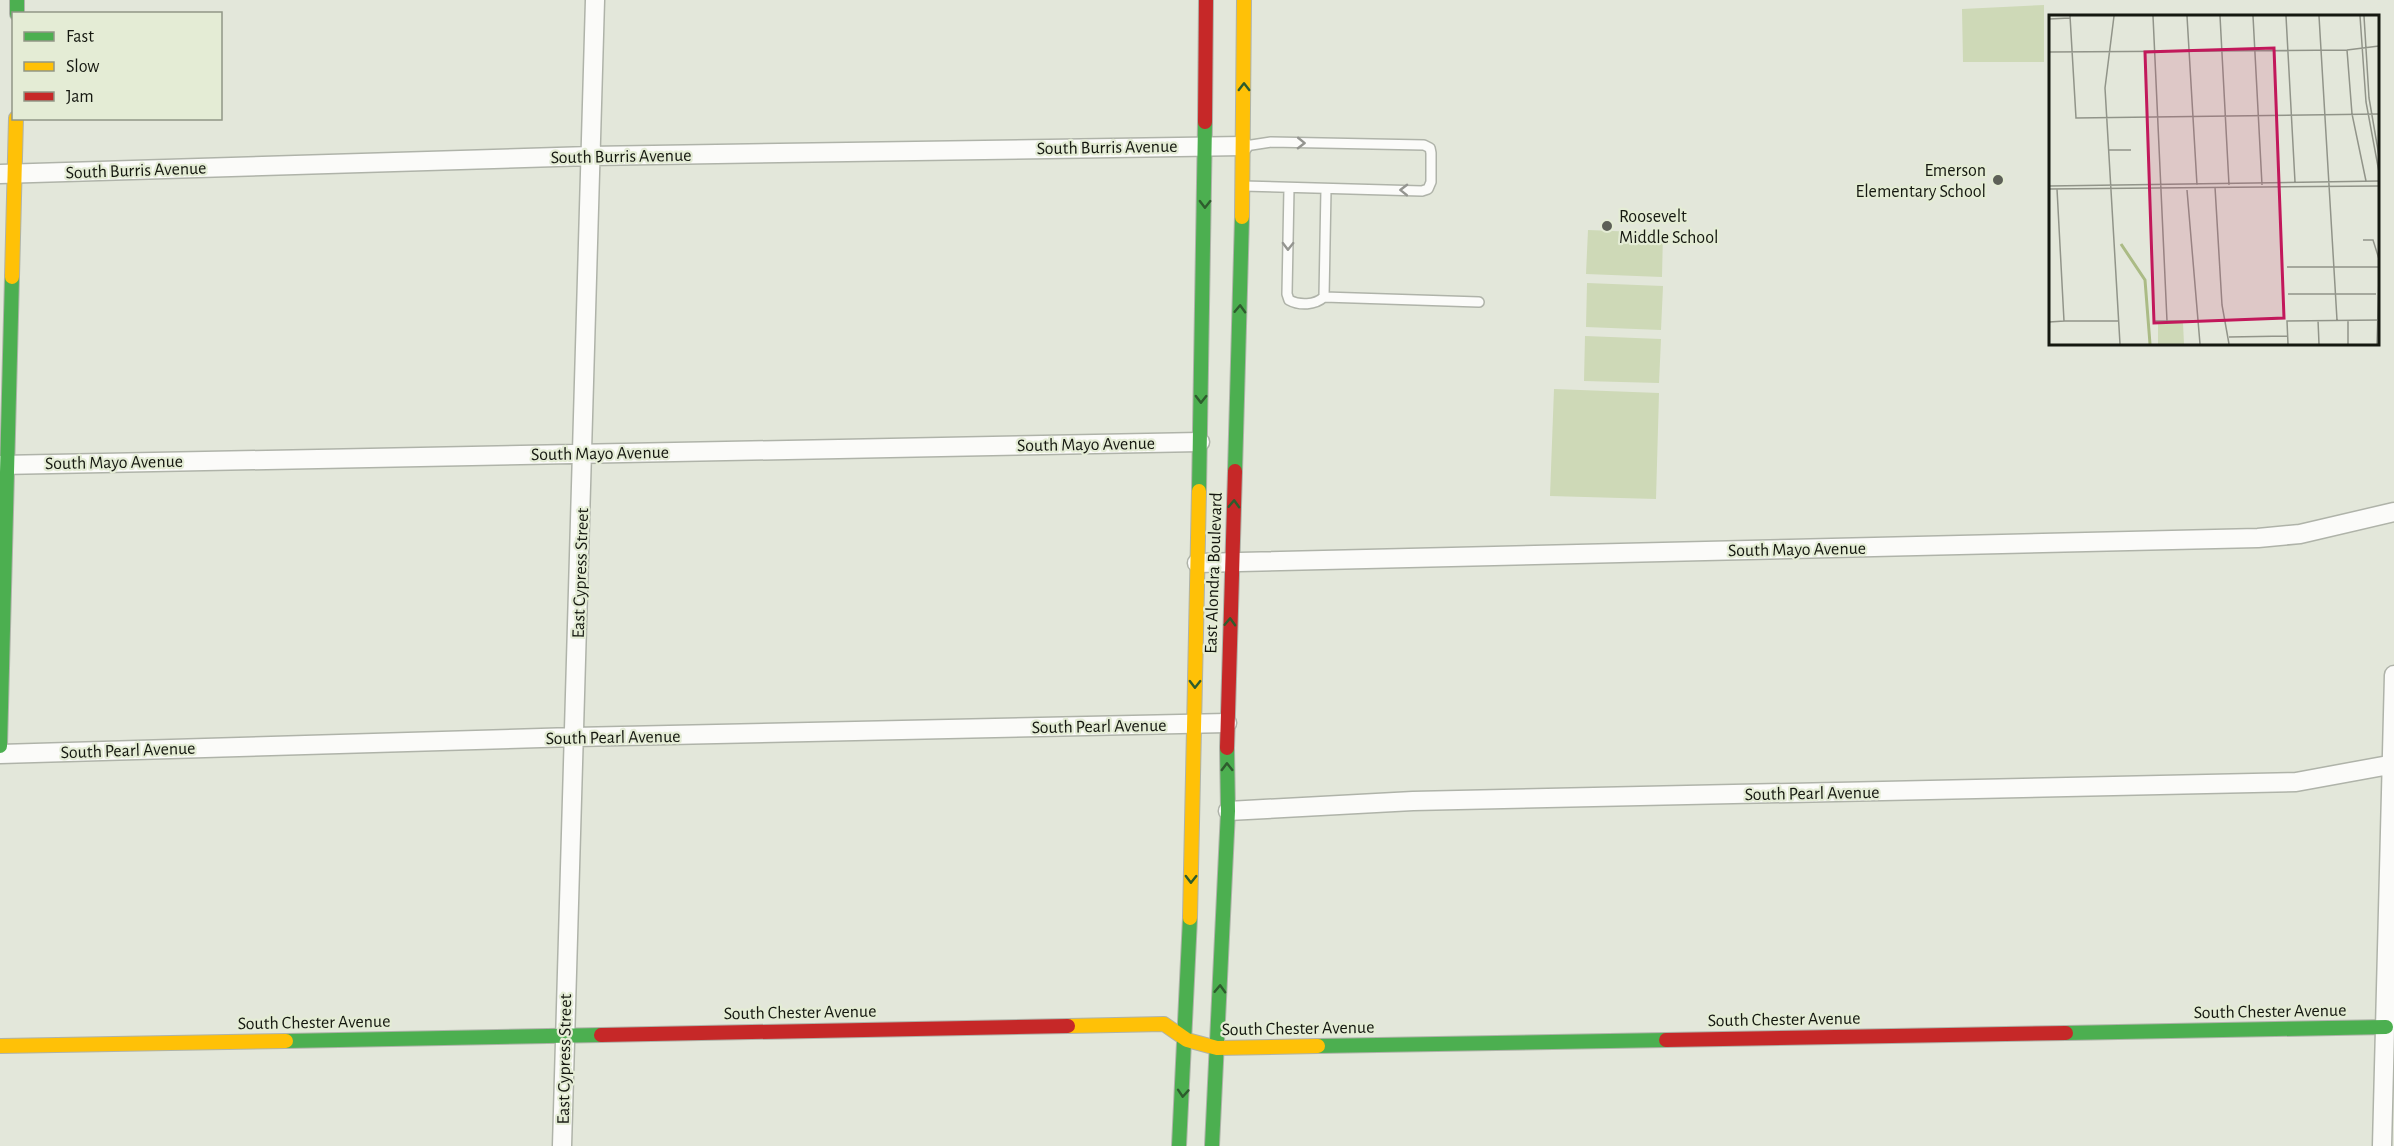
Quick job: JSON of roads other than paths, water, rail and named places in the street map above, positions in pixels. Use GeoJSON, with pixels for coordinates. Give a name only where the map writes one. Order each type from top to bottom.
{"type":"FeatureCollection","features":[{"type":"Feature","properties":{"kind":"street","name":"East Cypress Street"},"geometry":{"type":"LineString","coordinates":[[562,1146],[584,453],[595,0]]}},
{"type":"Feature","properties":{"kind":"street","name":"East Alondra Boulevard"},"geometry":{"type":"LineString","coordinates":[[1179,1146],[1187,1040],[1206,145],[1206,0]]}},
{"type":"Feature","properties":{"kind":"street","name":"East Alondra Boulevard"},"geometry":{"type":"LineString","coordinates":[[1212,1146],[1228,811],[1227,723],[1243,146],[1244,0]]}},
{"type":"Feature","properties":{"kind":"street"},"geometry":{"type":"LineString","coordinates":[[0,746],[8,174],[16,120]]}},
{"type":"Feature","properties":{"kind":"street","name":"South Burris Avenue"},"geometry":{"type":"LineString","coordinates":[[8,174],[590,156],[1243,146]]}},
{"type":"Feature","properties":{"kind":"street","name":"South Mayo Avenue"},"geometry":{"type":"LineString","coordinates":[[4,464],[1200,442]]}},
{"type":"Feature","properties":{"kind":"street","name":"South Mayo Avenue"},"geometry":{"type":"LineString","coordinates":[[1197,563],[2258,538],[2300,534],[2394,512]]}},
{"type":"Feature","properties":{"kind":"street"},"geometry":{"type":"LineString","coordinates":[[2382,1146],[2388,1127],[2386,1027],[2394,675]]}},
{"type":"Feature","properties":{"kind":"street","name":"South Pearl Avenue"},"geometry":{"type":"LineString","coordinates":[[0,754],[574,737],[1227,723]]}},
{"type":"Feature","properties":{"kind":"street","name":"South Pearl Avenue"},"geometry":{"type":"LineString","coordinates":[[1228,811],[1413,801],[2296,782],[2393,765]]}},
{"type":"Feature","properties":{"kind":"street","name":"South Chester Avenue"},"geometry":{"type":"LineString","coordinates":[[0,1046],[1164,1024],[1187,1040],[1217,1048],[2386,1027]]}},
{"type":"Feature","properties":{"kind":"lane"},"geometry":{"type":"LineString","coordinates":[[1242,186],[1425,190],[1431,182],[1430,148],[1424,146],[1271,142],[1243,146]]}},
{"type":"Feature","properties":{"kind":"lane"},"geometry":{"type":"LineString","coordinates":[[1289,188],[1288,298],[1295,303],[1314,303],[1324,297],[1479,302]]}},
{"type":"Feature","properties":{"kind":"lane"},"geometry":{"type":"LineString","coordinates":[[1324,297],[1326,189]]}},
{"type":"Feature","properties":{"kind":"place","name":"Emerson Elementary School"},"geometry":{"type":"Point","coordinates":[1998,180]}},
{"type":"Feature","properties":{"kind":"place","name":"Roosevelt Middle School"},"geometry":{"type":"Point","coordinates":[1607,226]}}]}
